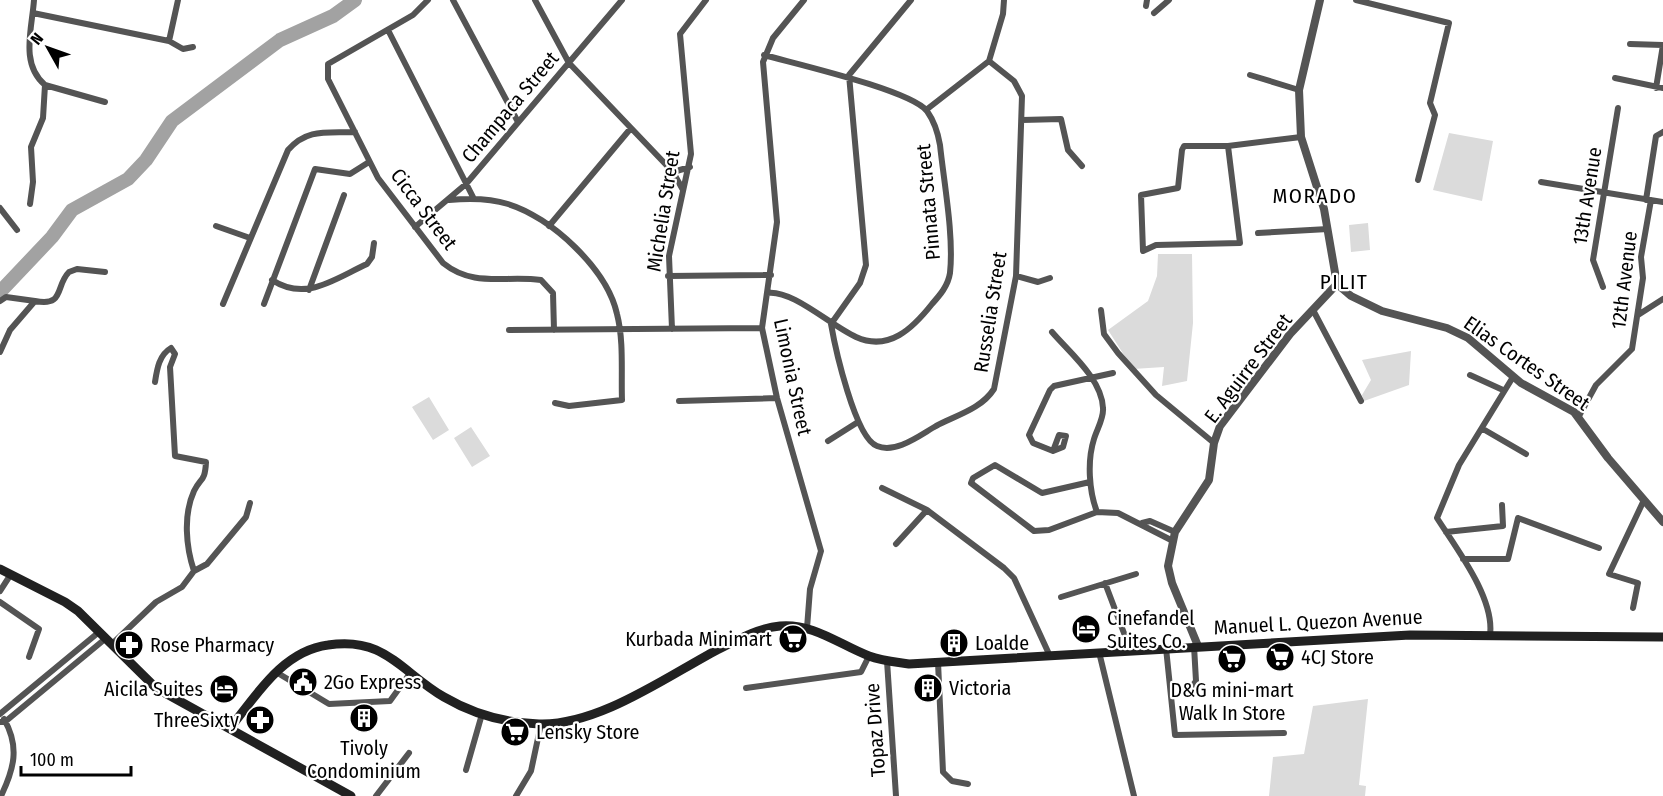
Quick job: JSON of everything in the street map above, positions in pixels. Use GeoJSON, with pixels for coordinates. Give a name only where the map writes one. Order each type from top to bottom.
{"type":"FeatureCollection","features":[{"type":"Feature","properties":{"kind":"main road"},"geometry":{"type":"LineString","coordinates":[[0,568],[65,602],[156,688],[231,727],[351,796]]}},
{"type":"Feature","properties":{"kind":"main road","name":"Manuel L. Quezon Avenue"},"geometry":{"type":"LineString","coordinates":[[231,727],[276,672],[297,656],[313,648],[342,643],[376,648],[442,696],[482,714],[506,722],[541,724],[586,716],[607,708],[758,631],[779,626],[807,628],[869,656],[909,664],[1410,634],[1663,637]]}},
{"type":"Feature","properties":{"kind":"street"},"geometry":{"type":"LineString","coordinates":[[34,0],[28,44],[36,76],[45,85],[105,102]]}},
{"type":"Feature","properties":{"kind":"street"},"geometry":{"type":"LineString","coordinates":[[169,41],[177,0]]}},
{"type":"Feature","properties":{"kind":"street","name":"Cicca Street"},"geometry":{"type":"LineString","coordinates":[[428,0],[413,15],[328,64],[328,79],[369,162],[390,197],[437,256],[455,273],[489,281],[535,279],[546,283],[553,293],[554,330]]}},
{"type":"Feature","properties":{"kind":"street"},"geometry":{"type":"LineString","coordinates":[[453,0],[518,122]]}},
{"type":"Feature","properties":{"kind":"street"},"geometry":{"type":"LineString","coordinates":[[535,0],[569,63],[673,172],[683,190]]}},
{"type":"Feature","properties":{"kind":"street","name":"Champaca Street"},"geometry":{"type":"LineString","coordinates":[[415,227],[466,184],[622,0]]}},
{"type":"Feature","properties":{"kind":"street","name":"Michelia Street"},"geometry":{"type":"LineString","coordinates":[[672,329],[668,276],[670,249],[690,167],[680,34],[706,0]]}},
{"type":"Feature","properties":{"kind":"street"},"geometry":{"type":"LineString","coordinates":[[804,0],[773,38],[764,55],[899,93],[926,110],[989,61],[1003,14],[1004,0]]}},
{"type":"Feature","properties":{"kind":"street"},"geometry":{"type":"LineString","coordinates":[[831,324],[860,283],[866,266],[850,72],[910,0]]}},
{"type":"Feature","properties":{"kind":"street"},"geometry":{"type":"LineString","coordinates":[[1154,13],[1169,0]]}},
{"type":"Feature","properties":{"kind":"street"},"geometry":{"type":"LineString","coordinates":[[1320,0],[1299,90],[1302,137],[1328,229],[1337,284]]}},
{"type":"Feature","properties":{"kind":"street"},"geometry":{"type":"LineString","coordinates":[[1356,0],[1449,23],[1430,103],[1435,115],[1418,180]]}},
{"type":"Feature","properties":{"kind":"street"},"geometry":{"type":"LineString","coordinates":[[33,12],[169,41],[183,49],[193,47]]}},
{"type":"Feature","properties":{"kind":"street"},"geometry":{"type":"LineString","coordinates":[[388,30],[474,199]]}},
{"type":"Feature","properties":{"kind":"street"},"geometry":{"type":"LineString","coordinates":[[1615,78],[1659,88],[1663,45],[1630,44]]}},
{"type":"Feature","properties":{"kind":"street","name":"Limonia Street"},"geometry":{"type":"LineString","coordinates":[[764,55],[762,70],[777,222],[762,328],[777,398],[821,551],[810,589],[807,628]]}},
{"type":"Feature","properties":{"kind":"street","name":"Russelia Street"},"geometry":{"type":"LineString","coordinates":[[831,324],[858,422],[867,439],[876,446],[897,446],[982,404],[994,389],[1016,276],[1022,120],[1020,88],[989,61]]}},
{"type":"Feature","properties":{"kind":"street"},"geometry":{"type":"LineString","coordinates":[[1250,75],[1299,90]]}},
{"type":"Feature","properties":{"kind":"street"},"geometry":{"type":"LineString","coordinates":[[30,204],[33,182],[30,147],[43,118],[45,85]]}},
{"type":"Feature","properties":{"kind":"street","name":"13th Avenue"},"geometry":{"type":"LineString","coordinates":[[1603,287],[1593,260],[1618,108]]}},
{"type":"Feature","properties":{"kind":"street","name":"Pinnata Street"},"geometry":{"type":"LineString","coordinates":[[767,293],[782,293],[831,324],[867,341],[896,338],[915,326],[947,284],[951,264],[938,131],[926,110]]}},
{"type":"Feature","properties":{"kind":"street"},"geometry":{"type":"LineString","coordinates":[[1022,120],[1061,119],[1068,150],[1082,166]]}},
{"type":"Feature","properties":{"kind":"street"},"geometry":{"type":"LineString","coordinates":[[549,226],[632,128]]}},
{"type":"Feature","properties":{"kind":"street"},"geometry":{"type":"LineString","coordinates":[[223,304],[288,150],[298,138],[310,134],[355,132]]}},
{"type":"Feature","properties":{"kind":"street","name":"12th Avenue"},"geometry":{"type":"LineString","coordinates":[[1580,416],[1596,385],[1631,351],[1643,278],[1641,257],[1656,136],[1663,132]]}},
{"type":"Feature","properties":{"kind":"street"},"geometry":{"type":"LineString","coordinates":[[1228,146],[1240,243],[1156,245],[1143,251],[1141,195],[1178,188],[1184,146],[1228,146],[1302,137]]}},
{"type":"Feature","properties":{"kind":"street"},"geometry":{"type":"LineString","coordinates":[[264,304],[315,169],[350,174],[369,162]]}},
{"type":"Feature","properties":{"kind":"street"},"geometry":{"type":"LineString","coordinates":[[673,172],[690,167]]}},
{"type":"Feature","properties":{"kind":"street"},"geometry":{"type":"LineString","coordinates":[[1541,182],[1663,202]]}},
{"type":"Feature","properties":{"kind":"street"},"geometry":{"type":"LineString","coordinates":[[309,290],[344,195]]}},
{"type":"Feature","properties":{"kind":"street"},"geometry":{"type":"LineString","coordinates":[[449,200],[474,199],[510,205],[549,226],[598,271],[618,315],[622,400],[568,406],[555,403]]}},
{"type":"Feature","properties":{"kind":"street"},"geometry":{"type":"LineString","coordinates":[[0,208],[17,230]]}},
{"type":"Feature","properties":{"kind":"street"},"geometry":{"type":"LineString","coordinates":[[216,226],[250,238]]}},
{"type":"Feature","properties":{"kind":"street"},"geometry":{"type":"LineString","coordinates":[[1258,234],[1328,229]]}},
{"type":"Feature","properties":{"kind":"street"},"geometry":{"type":"LineString","coordinates":[[272,280],[283,288],[309,290],[367,264],[372,257],[374,243]]}},
{"type":"Feature","properties":{"kind":"street"},"geometry":{"type":"LineString","coordinates":[[0,301],[6,297],[52,301],[60,292],[66,275],[73,270],[105,272]]}},
{"type":"Feature","properties":{"kind":"street"},"geometry":{"type":"LineString","coordinates":[[668,276],[771,275]]}},
{"type":"Feature","properties":{"kind":"street"},"geometry":{"type":"LineString","coordinates":[[1016,276],[1038,282],[1050,278]]}},
{"type":"Feature","properties":{"kind":"street","name":"E. Aguirre Street"},"geometry":{"type":"LineString","coordinates":[[1196,646],[1169,576],[1173,536],[1209,480],[1214,443],[1220,426],[1290,334],[1337,284]]}},
{"type":"Feature","properties":{"kind":"street","name":"Elias Cortes Street"},"geometry":{"type":"LineString","coordinates":[[1337,284],[1351,296],[1382,311],[1447,328],[1468,338],[1513,376],[1580,416],[1608,458],[1663,522]]}},
{"type":"Feature","properties":{"kind":"street"},"geometry":{"type":"LineString","coordinates":[[1638,315],[1663,299]]}},
{"type":"Feature","properties":{"kind":"street"},"geometry":{"type":"LineString","coordinates":[[0,352],[10,330],[35,301]]}},
{"type":"Feature","properties":{"kind":"street"},"geometry":{"type":"LineString","coordinates":[[1101,310],[1104,333],[1118,353],[1156,395],[1214,443]]}},
{"type":"Feature","properties":{"kind":"street"},"geometry":{"type":"LineString","coordinates":[[1313,310],[1361,401]]}},
{"type":"Feature","properties":{"kind":"street"},"geometry":{"type":"LineString","coordinates":[[509,330],[619,331],[762,328]]}},
{"type":"Feature","properties":{"kind":"street"},"geometry":{"type":"LineString","coordinates":[[1052,332],[1091,379],[1103,408],[1093,442],[1090,482],[1091,498],[1097,512]]}},
{"type":"Feature","properties":{"kind":"street"},"geometry":{"type":"LineString","coordinates":[[154,382],[158,364],[165,352],[171,348],[175,354],[170,367],[175,456],[206,462],[205,475],[194,490],[186,533],[194,571]]}},
{"type":"Feature","properties":{"kind":"street"},"geometry":{"type":"LineString","coordinates":[[1053,451],[1033,443],[1029,435],[1050,390],[1054,386],[1113,373]]}},
{"type":"Feature","properties":{"kind":"street"},"geometry":{"type":"LineString","coordinates":[[1470,375],[1503,390]]}},
{"type":"Feature","properties":{"kind":"street"},"geometry":{"type":"LineString","coordinates":[[1490,634],[1492,621],[1487,603],[1437,518],[1459,465],[1483,429],[1503,390],[1513,376]]}},
{"type":"Feature","properties":{"kind":"street"},"geometry":{"type":"LineString","coordinates":[[679,400],[777,398]]}},
{"type":"Feature","properties":{"kind":"street"},"geometry":{"type":"LineString","coordinates":[[828,441],[858,422]]}},
{"type":"Feature","properties":{"kind":"street"},"geometry":{"type":"LineString","coordinates":[[1483,429],[1526,454]]}},
{"type":"Feature","properties":{"kind":"street"},"geometry":{"type":"LineString","coordinates":[[1090,482],[1052,493],[1042,493],[997,465],[971,480],[973,486],[1034,531],[1049,530],[1097,512],[1118,513],[1142,523],[1148,529],[1173,536]]}},
{"type":"Feature","properties":{"kind":"street"},"geometry":{"type":"LineString","coordinates":[[882,488],[927,510],[1014,578],[1049,654]]}},
{"type":"Feature","properties":{"kind":"street"},"geometry":{"type":"LineString","coordinates":[[1633,608],[1638,583],[1609,574],[1644,500]]}},
{"type":"Feature","properties":{"kind":"street"},"geometry":{"type":"LineString","coordinates":[[3,721],[105,639],[156,602],[182,587],[194,571],[207,564],[236,531],[246,517],[250,503]]}},
{"type":"Feature","properties":{"kind":"street"},"geometry":{"type":"LineString","coordinates":[[1446,532],[1504,526],[1502,505]]}},
{"type":"Feature","properties":{"kind":"street"},"geometry":{"type":"LineString","coordinates":[[896,544],[927,510]]}},
{"type":"Feature","properties":{"kind":"street"},"geometry":{"type":"LineString","coordinates":[[1463,560],[1508,559],[1518,518],[1599,548]]}},
{"type":"Feature","properties":{"kind":"street"},"geometry":{"type":"LineString","coordinates":[[0,591],[11,574]]}},
{"type":"Feature","properties":{"kind":"street"},"geometry":{"type":"LineString","coordinates":[[1061,597],[1136,574]]}},
{"type":"Feature","properties":{"kind":"street"},"geometry":{"type":"LineString","coordinates":[[1105,584],[1130,649]]}},
{"type":"Feature","properties":{"kind":"street"},"geometry":{"type":"LineString","coordinates":[[0,602],[39,629],[29,657]]}},
{"type":"Feature","properties":{"kind":"street"},"geometry":{"type":"LineString","coordinates":[[1,796],[14,768],[13,741],[0,713],[47,674],[105,639]]}},
{"type":"Feature","properties":{"kind":"street"},"geometry":{"type":"LineString","coordinates":[[1186,694],[1196,681],[1196,646]]}},
{"type":"Feature","properties":{"kind":"street"},"geometry":{"type":"LineString","coordinates":[[1166,647],[1175,735],[1284,733]]}},
{"type":"Feature","properties":{"kind":"street"},"geometry":{"type":"LineString","coordinates":[[1099,652],[1134,796]]}},
{"type":"Feature","properties":{"kind":"street"},"geometry":{"type":"LineString","coordinates":[[746,688],[861,672],[869,656]]}},
{"type":"Feature","properties":{"kind":"street","name":"Topaz Drive"},"geometry":{"type":"LineString","coordinates":[[887,661],[896,796]]}},
{"type":"Feature","properties":{"kind":"street"},"geometry":{"type":"LineString","coordinates":[[938,662],[943,772],[952,781],[968,784]]}},
{"type":"Feature","properties":{"kind":"street"},"geometry":{"type":"LineString","coordinates":[[276,672],[329,704],[390,701],[411,672]]}},
{"type":"Feature","properties":{"kind":"street"},"geometry":{"type":"LineString","coordinates":[[47,674],[53,681]]}},
{"type":"Feature","properties":{"kind":"street"},"geometry":{"type":"LineString","coordinates":[[466,770],[482,714]]}},
{"type":"Feature","properties":{"kind":"street"},"geometry":{"type":"LineString","coordinates":[[516,796],[531,771],[541,724]]}},
{"type":"Feature","properties":{"kind":"street"},"geometry":{"type":"LineString","coordinates":[[376,796],[409,753]]}},
{"type":"Feature","properties":{"kind":"shaded area"},"geometry":{"type":"Polygon","coordinates":[[[1449,133],[1493,141],[1482,201],[1433,190],[1449,133]]]}},
{"type":"Feature","properties":{"kind":"shaded area"},"geometry":{"type":"Polygon","coordinates":[[[1368,223],[1370,250],[1351,252],[1349,225],[1368,223]]]}},
{"type":"Feature","properties":{"kind":"shaded area"},"geometry":{"type":"Polygon","coordinates":[[[1158,254],[1192,254],[1193,323],[1187,381],[1162,386],[1164,367],[1133,369],[1108,330],[1148,301],[1157,276],[1158,254]]]}},
{"type":"Feature","properties":{"kind":"shaded area"},"geometry":{"type":"Polygon","coordinates":[[[1411,351],[1409,385],[1364,401],[1362,395],[1371,380],[1362,360],[1411,351]]]}},
{"type":"Feature","properties":{"kind":"shaded area"},"geometry":{"type":"Polygon","coordinates":[[[429,397],[449,430],[433,440],[412,407],[429,397]]]}},
{"type":"Feature","properties":{"kind":"shaded area"},"geometry":{"type":"Polygon","coordinates":[[[471,427],[490,456],[472,467],[454,438],[471,427]]]}},
{"type":"Feature","properties":{"kind":"shaded area"},"geometry":{"type":"Polygon","coordinates":[[[1368,699],[1359,785],[1366,786],[1365,796],[1269,796],[1273,757],[1304,754],[1313,706],[1368,699]]]}},
{"type":"Feature","properties":{"kind":"waterway"},"geometry":{"type":"LineString","coordinates":[[0,292],[52,237],[72,210],[128,179],[146,160],[172,121],[280,40],[333,16],[355,0]]}},
{"type":"Feature","properties":{"kind":"place","name":"Cinefandel Suites Co."},"geometry":{"type":"Point","coordinates":[1086,629]}},
{"type":"Feature","properties":{"kind":"place","name":"Kurbada Minimart"},"geometry":{"type":"Point","coordinates":[793,639]}},
{"type":"Feature","properties":{"kind":"place","name":"Loalde"},"geometry":{"type":"Point","coordinates":[954,643]}},
{"type":"Feature","properties":{"kind":"place","name":"Rose Pharmacy"},"geometry":{"type":"Point","coordinates":[129,645]}},
{"type":"Feature","properties":{"kind":"place","name":"4CJ Store"},"geometry":{"type":"Point","coordinates":[1280,657]}},
{"type":"Feature","properties":{"kind":"place","name":"D&G mini-mart Walk In Store"},"geometry":{"type":"Point","coordinates":[1232,659]}},
{"type":"Feature","properties":{"kind":"place","name":"2Go Express"},"geometry":{"type":"Point","coordinates":[303,682]}},
{"type":"Feature","properties":{"kind":"place","name":"Victoria"},"geometry":{"type":"Point","coordinates":[928,688]}},
{"type":"Feature","properties":{"kind":"place","name":"Aicila Suites"},"geometry":{"type":"Point","coordinates":[224,689]}},
{"type":"Feature","properties":{"kind":"place","name":"Tivoly Condominium"},"geometry":{"type":"Point","coordinates":[364,718]}},
{"type":"Feature","properties":{"kind":"place","name":"ThreeSixty"},"geometry":{"type":"Point","coordinates":[260,720]}},
{"type":"Feature","properties":{"kind":"place","name":"Lensky Store"},"geometry":{"type":"Point","coordinates":[515,732]}},
{"type":"Feature","properties":{"kind":"district","name":"MORADO"},"geometry":{"type":"Point","coordinates":[1315,196]}},
{"type":"Feature","properties":{"kind":"district","name":"PILIT"},"geometry":{"type":"Point","coordinates":[1344,282]}}]}
